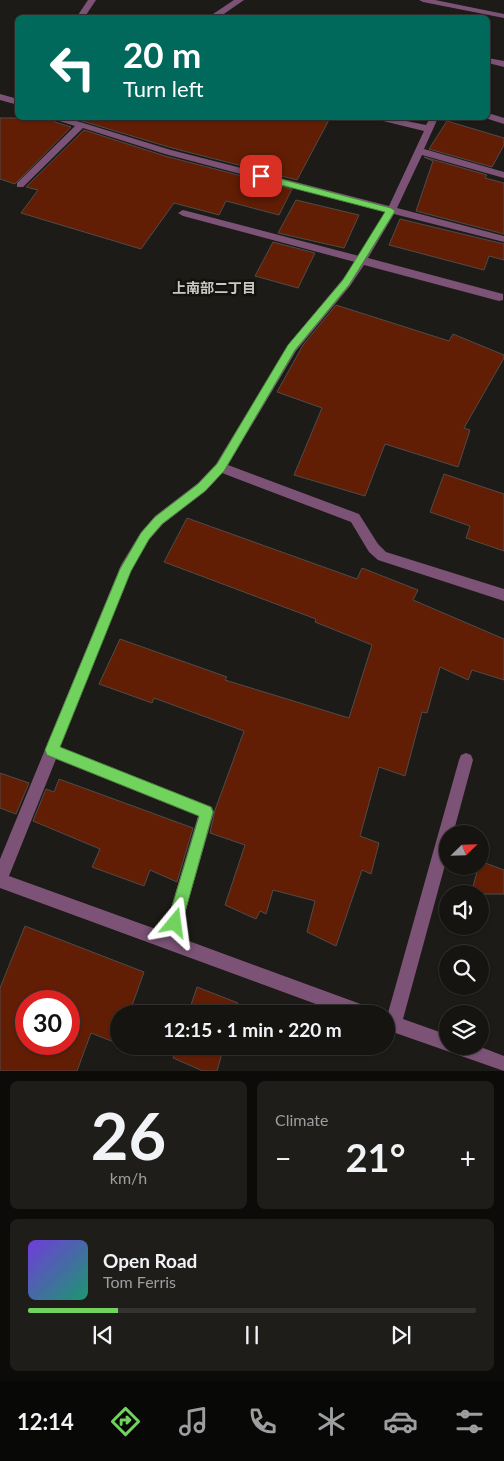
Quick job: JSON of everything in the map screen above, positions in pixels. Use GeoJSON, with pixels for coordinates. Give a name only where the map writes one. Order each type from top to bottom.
{"type":"FeatureCollection","features":[{"type":"Feature","properties":{"kind":"street"},"geometry":{"type":"LineString","coordinates":[[82,15],[92,0]]}},
{"type":"Feature","properties":{"kind":"street"},"geometry":{"type":"LineString","coordinates":[[216,15],[240,0]]}},
{"type":"Feature","properties":{"kind":"street"},"geometry":{"type":"LineString","coordinates":[[423,0],[451,3],[504,16]]}},
{"type":"Feature","properties":{"kind":"street"},"geometry":{"type":"LineString","coordinates":[[451,3],[455,15]]}},
{"type":"Feature","properties":{"kind":"street"},"geometry":{"type":"LineString","coordinates":[[490,60],[504,64]]}},
{"type":"Feature","properties":{"kind":"street"},"geometry":{"type":"LineString","coordinates":[[0,97],[15,101]]}},
{"type":"Feature","properties":{"kind":"street"},"geometry":{"type":"LineString","coordinates":[[490,117],[504,121]]}},
{"type":"Feature","properties":{"kind":"street"},"geometry":{"type":"LineString","coordinates":[[66,120],[168,152],[504,239]]}},
{"type":"Feature","properties":{"kind":"street"},"geometry":{"type":"LineString","coordinates":[[341,1005],[0,879],[126,569],[145,536],[158,520],[202,487],[220,468],[292,348],[346,283],[391,211],[432,123],[402,120]]}},
{"type":"Feature","properties":{"kind":"street"},"geometry":{"type":"LineString","coordinates":[[20,185],[81,124]]}},
{"type":"Feature","properties":{"kind":"street"},"geometry":{"type":"LineString","coordinates":[[419,151],[504,175]]}},
{"type":"Feature","properties":{"kind":"street"},"geometry":{"type":"LineString","coordinates":[[183,213],[500,297]]}},
{"type":"Feature","properties":{"kind":"street"},"geometry":{"type":"LineString","coordinates":[[220,468],[355,518],[363,527],[377,553],[382,556],[504,595]]}},
{"type":"Feature","properties":{"kind":"street"},"geometry":{"type":"LineString","coordinates":[[52,750],[207,812],[169,942]]}},
{"type":"Feature","properties":{"kind":"street"},"geometry":{"type":"LineString","coordinates":[[395,1005],[466,760]]}},
{"type":"Feature","properties":{"kind":"street"},"geometry":{"type":"LineString","coordinates":[[395,1024],[439,1040]]}},
{"type":"Feature","properties":{"kind":"street"},"geometry":{"type":"LineString","coordinates":[[480,1055],[504,1064]]}},
{"type":"Feature","properties":{"kind":"building"},"geometry":{"type":"Polygon","coordinates":[[[0,118],[54,120],[71,127],[15,184],[0,179],[0,118]]]}},
{"type":"Feature","properties":{"kind":"building"},"geometry":{"type":"Polygon","coordinates":[[[79,120],[329,120],[297,180],[172,148],[79,120]]]}},
{"type":"Feature","properties":{"kind":"building"},"geometry":{"type":"Polygon","coordinates":[[[447,121],[504,138],[504,145],[492,167],[429,149],[447,121]]]}},
{"type":"Feature","properties":{"kind":"building"},"geometry":{"type":"Polygon","coordinates":[[[84,130],[165,156],[292,189],[279,215],[226,201],[219,215],[174,203],[141,249],[21,213],[38,190],[26,187],[84,130]]]}},
{"type":"Feature","properties":{"kind":"building"},"geometry":{"type":"Polygon","coordinates":[[[424,157],[487,175],[485,178],[504,183],[504,234],[416,211],[433,161],[424,157]]]}},
{"type":"Feature","properties":{"kind":"building"},"geometry":{"type":"Polygon","coordinates":[[[296,200],[359,215],[344,248],[278,233],[296,200]]]}},
{"type":"Feature","properties":{"kind":"building"},"geometry":{"type":"Polygon","coordinates":[[[400,219],[504,244],[504,260],[489,256],[484,270],[389,245],[400,219]]]}},
{"type":"Feature","properties":{"kind":"building"},"geometry":{"type":"Polygon","coordinates":[[[273,242],[315,253],[298,288],[255,276],[273,242]]]}},
{"type":"Feature","properties":{"kind":"building"},"geometry":{"type":"Polygon","coordinates":[[[336,305],[449,341],[453,334],[504,355],[464,428],[470,430],[458,467],[385,444],[365,496],[294,475],[322,408],[277,392],[303,345],[336,305]]]}},
{"type":"Feature","properties":{"kind":"building"},"geometry":{"type":"Polygon","coordinates":[[[444,474],[504,494],[504,551],[466,538],[470,526],[430,512],[444,474]]]}},
{"type":"Feature","properties":{"kind":"building"},"geometry":{"type":"Polygon","coordinates":[[[187,518],[357,579],[362,568],[418,590],[413,600],[504,639],[504,680],[472,670],[468,680],[440,667],[427,713],[422,712],[405,776],[379,767],[360,836],[379,843],[371,874],[362,870],[336,946],[307,932],[315,901],[273,890],[266,914],[260,911],[256,919],[225,905],[245,845],[210,833],[215,810],[244,731],[154,698],[152,703],[99,684],[120,639],[227,677],[225,680],[349,718],[372,645],[315,622],[316,619],[164,562],[187,518]]]}},
{"type":"Feature","properties":{"kind":"building"},"geometry":{"type":"Polygon","coordinates":[[[0,773],[29,783],[16,814],[0,808],[0,773]]]}},
{"type":"Feature","properties":{"kind":"building"},"geometry":{"type":"Polygon","coordinates":[[[59,779],[193,828],[177,882],[150,870],[144,886],[92,867],[100,849],[33,821],[46,789],[54,792],[59,779]]]}},
{"type":"Feature","properties":{"kind":"building"},"geometry":{"type":"Polygon","coordinates":[[[489,864],[504,870],[504,894],[489,894],[489,885],[473,885],[476,875],[489,875],[489,864]]]}},
{"type":"Feature","properties":{"kind":"building"},"geometry":{"type":"Polygon","coordinates":[[[25,926],[144,972],[132,1005],[110,1005],[110,1040],[91,1033],[77,1071],[0,1071],[0,988],[25,926]]]}},
{"type":"Feature","properties":{"kind":"building"},"geometry":{"type":"Polygon","coordinates":[[[197,987],[238,1003],[237,1005],[191,1005],[197,987]]]}},
{"type":"Feature","properties":{"kind":"building"},"geometry":{"type":"Polygon","coordinates":[[[174,1055],[221,1055],[217,1071],[203,1071],[173,1058],[174,1055]]]}},
{"type":"Feature","properties":{"kind":"district","name":"上南部二丁目"},"geometry":{"type":"Point","coordinates":[214,288]}},
{"type":"Feature","properties":{"kind":"route"},"geometry":{"type":"LineString","coordinates":[[175,923],[207,812],[52,750],[126,569],[145,536],[158,520],[202,487],[220,468],[292,348],[346,283],[391,211],[261,176]]}}]}
